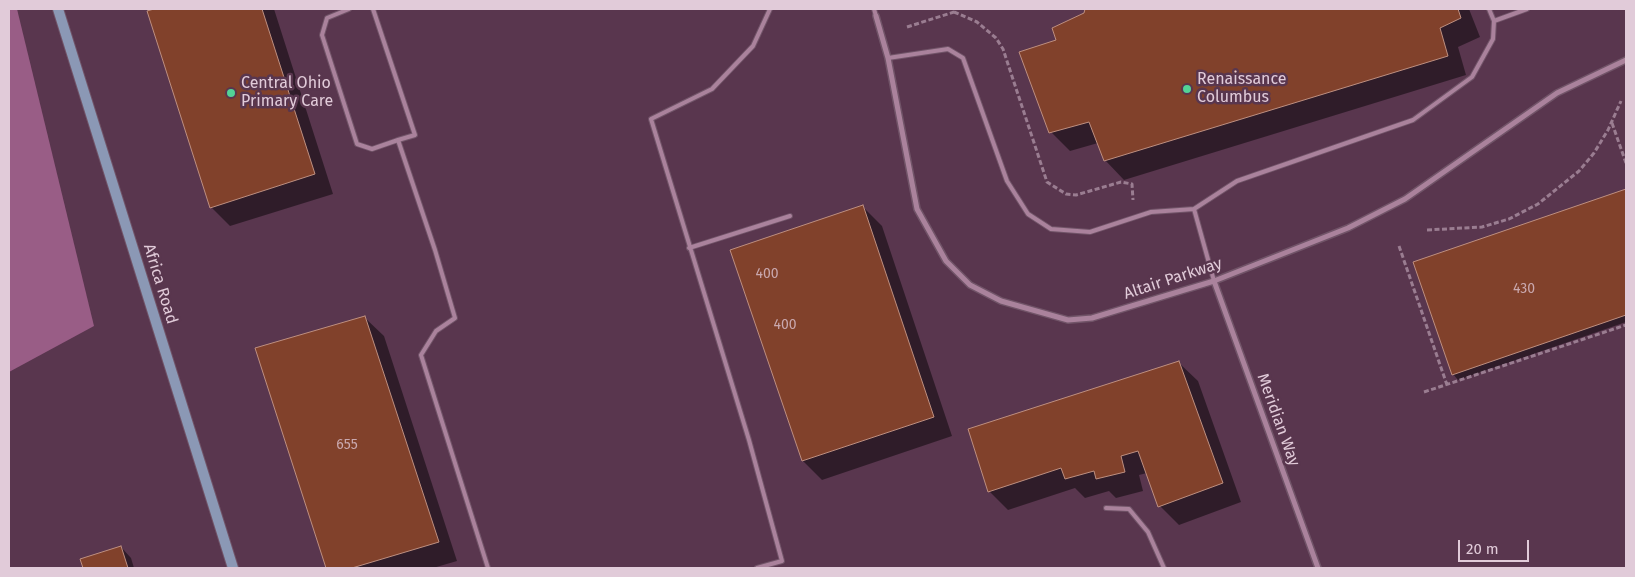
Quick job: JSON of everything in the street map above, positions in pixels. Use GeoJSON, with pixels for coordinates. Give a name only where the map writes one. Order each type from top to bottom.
{"type":"FeatureCollection","features":[{"type":"Feature","properties":{"kind":"street","name":"Africa Road"},"geometry":{"type":"LineString","coordinates":[[58,9],[233,568]]}},
{"type":"Feature","properties":{"kind":"street","name":"Altair Parkway"},"geometry":{"type":"LineString","coordinates":[[876,16],[888,58],[917,209],[946,261],[970,285],[1001,301],[1068,320],[1092,318],[1214,281],[1348,228],[1405,199],[1557,93],[1626,60]]}},
{"type":"Feature","properties":{"kind":"street","name":"Meridian Way"},"geometry":{"type":"LineString","coordinates":[[1214,281],[1318,568]]}},
{"type":"Feature","properties":{"kind":"lane"},"geometry":{"type":"LineString","coordinates":[[349,9],[327,18],[322,36],[357,144],[372,150],[415,135],[373,9]]}},
{"type":"Feature","properties":{"kind":"lane"},"geometry":{"type":"LineString","coordinates":[[757,568],[782,561],[749,440],[650,119],[712,89],[753,46],[770,9]]}},
{"type":"Feature","properties":{"kind":"lane"},"geometry":{"type":"LineString","coordinates":[[874,9],[876,16]]}},
{"type":"Feature","properties":{"kind":"lane"},"geometry":{"type":"LineString","coordinates":[[888,58],[948,49],[963,58],[1007,181],[1028,214],[1051,229],[1090,232],[1151,212],[1194,209],[1237,181],[1413,120],[1472,77],[1493,39],[1494,21],[1490,9]]}},
{"type":"Feature","properties":{"kind":"lane"},"geometry":{"type":"LineString","coordinates":[[1494,21],[1527,9]]}},
{"type":"Feature","properties":{"kind":"lane"},"geometry":{"type":"LineString","coordinates":[[398,140],[456,318],[436,332],[421,355],[488,568]]}},
{"type":"Feature","properties":{"kind":"lane"},"geometry":{"type":"LineString","coordinates":[[1194,209],[1214,281]]}},
{"type":"Feature","properties":{"kind":"lane"},"geometry":{"type":"LineString","coordinates":[[689,248],[790,216]]}},
{"type":"Feature","properties":{"kind":"lane"},"geometry":{"type":"LineString","coordinates":[[1106,508],[1129,509],[1148,532],[1164,568]]}},
{"type":"Feature","properties":{"kind":"path"},"geometry":{"type":"LineString","coordinates":[[907,27],[955,10],[977,22],[996,38],[1003,49],[1047,182],[1066,194],[1076,195],[1121,182],[1132,184],[1133,200]]}},
{"type":"Feature","properties":{"kind":"path"},"geometry":{"type":"LineString","coordinates":[[1427,230],[1482,227],[1529,210],[1579,171],[1594,152],[1622,101]]}},
{"type":"Feature","properties":{"kind":"path"},"geometry":{"type":"LineString","coordinates":[[1612,122],[1626,163]]}},
{"type":"Feature","properties":{"kind":"path"},"geometry":{"type":"LineString","coordinates":[[1399,246],[1447,385]]}},
{"type":"Feature","properties":{"kind":"path"},"geometry":{"type":"LineString","coordinates":[[1424,392],[1626,325]]}},
{"type":"Feature","properties":{"kind":"shaded area"},"geometry":{"type":"Polygon","coordinates":[[[9,9],[17,9],[94,326],[9,372],[9,9]]]}},
{"type":"Feature","properties":{"kind":"building","name":"Central Ohio Primary Care"},"geometry":{"type":"Polygon","coordinates":[[[154,9],[262,9],[315,174],[210,208],[147,11],[154,9]]]}},
{"type":"Feature","properties":{"kind":"building","name":"Renaissance Columbus"},"geometry":{"type":"Polygon","coordinates":[[[1085,9],[1458,9],[1461,18],[1440,28],[1448,56],[1104,161],[1089,122],[1049,133],[1019,52],[1056,40],[1052,28],[1084,13],[1085,9]]]}},
{"type":"Feature","properties":{"kind":"building"},"geometry":{"type":"Polygon","coordinates":[[[1626,189],[1626,315],[1452,375],[1413,262],[1626,189]]]}},
{"type":"Feature","properties":{"kind":"building"},"geometry":{"type":"Polygon","coordinates":[[[863,205],[934,417],[802,461],[730,250],[863,205]]]}},
{"type":"Feature","properties":{"kind":"building"},"geometry":{"type":"Polygon","coordinates":[[[365,316],[439,542],[352,568],[326,568],[255,348],[365,316]]]}},
{"type":"Feature","properties":{"kind":"building"},"geometry":{"type":"Polygon","coordinates":[[[1179,361],[1223,483],[1158,507],[1138,451],[1121,456],[1125,472],[1096,479],[1094,471],[1065,479],[1061,468],[988,492],[968,429],[1179,361]]]}},
{"type":"Feature","properties":{"kind":"building"},"geometry":{"type":"Polygon","coordinates":[[[121,546],[128,568],[83,568],[80,559],[121,546]]]}},
{"type":"Feature","properties":{"kind":"place","name":"Renaissance Columbus"},"geometry":{"type":"Point","coordinates":[1187,89]}},
{"type":"Feature","properties":{"kind":"place","name":"Central Ohio Primary Care"},"geometry":{"type":"Point","coordinates":[231,93]}}]}
